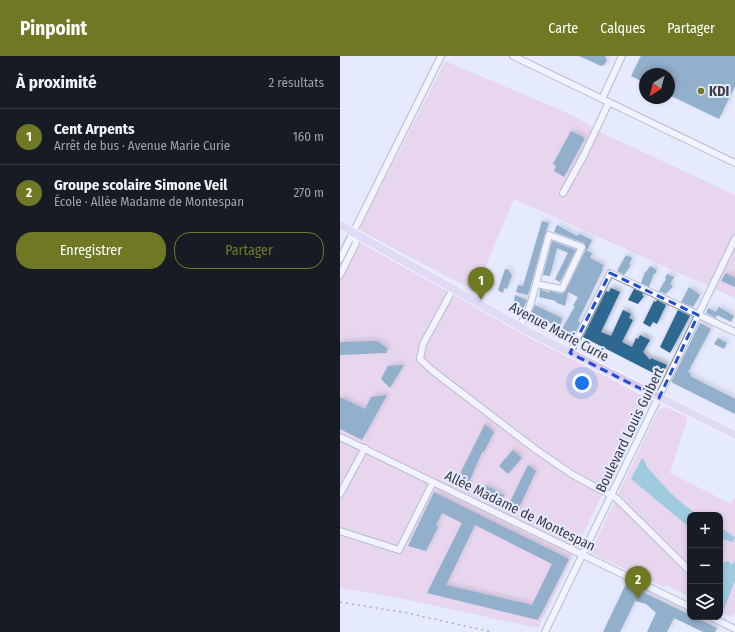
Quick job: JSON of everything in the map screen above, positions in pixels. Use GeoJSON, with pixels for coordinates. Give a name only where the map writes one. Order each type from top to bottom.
{"type":"FeatureCollection","features":[{"type":"Feature","properties":{"kind":"main road","name":"Avenue Marie Curie"},"geometry":{"type":"LineString","coordinates":[[340,225],[570,353],[735,435]]}},
{"type":"Feature","properties":{"kind":"street"},"geometry":{"type":"LineString","coordinates":[[340,259],[441,56]]}},
{"type":"Feature","properties":{"kind":"street"},"geometry":{"type":"LineString","coordinates":[[513,56],[735,163]]}},
{"type":"Feature","properties":{"kind":"street"},"geometry":{"type":"LineString","coordinates":[[602,99],[622,56]]}},
{"type":"Feature","properties":{"kind":"street"},"geometry":{"type":"LineString","coordinates":[[563,193],[609,102]]}},
{"type":"Feature","properties":{"kind":"street"},"geometry":{"type":"LineString","coordinates":[[340,275],[356,243],[354,233]]}},
{"type":"Feature","properties":{"kind":"street"},"geometry":{"type":"LineString","coordinates":[[520,326],[530,306],[549,235],[582,247],[562,289],[536,284]]}},
{"type":"Feature","properties":{"kind":"street","name":"Boulevard Louis Guibert"},"geometry":{"type":"LineString","coordinates":[[546,631],[735,239]]}},
{"type":"Feature","properties":{"kind":"street"},"geometry":{"type":"LineString","coordinates":[[570,353],[610,273],[735,332]]}},
{"type":"Feature","properties":{"kind":"street"},"geometry":{"type":"LineString","coordinates":[[453,289],[423,344],[420,359],[433,371],[535,449],[573,475],[616,498],[687,568]]}},
{"type":"Feature","properties":{"kind":"street"},"geometry":{"type":"LineString","coordinates":[[415,358],[421,355]]}},
{"type":"Feature","properties":{"kind":"street","name":"Allée Madame de Montespan"},"geometry":{"type":"LineString","coordinates":[[340,437],[687,606]]}},
{"type":"Feature","properties":{"kind":"street"},"geometry":{"type":"LineString","coordinates":[[340,494],[365,448]]}},
{"type":"Feature","properties":{"kind":"street"},"geometry":{"type":"LineString","coordinates":[[340,531],[399,550],[433,482]]}},
{"type":"Feature","properties":{"kind":"street"},"geometry":{"type":"LineString","coordinates":[[718,620],[735,629]]}},
{"type":"Feature","properties":{"kind":"highlighted area"},"geometry":{"type":"Polygon","coordinates":[[[610,273],[698,315],[659,398],[570,353],[610,273]]]}},
{"type":"Feature","properties":{"kind":"shaded area"},"geometry":{"type":"Polygon","coordinates":[[[445,61],[574,116],[600,132],[735,195],[735,298],[514,199],[475,291],[359,230],[445,61]]]}},
{"type":"Feature","properties":{"kind":"shaded area"},"geometry":{"type":"Polygon","coordinates":[[[346,235],[648,399],[538,628],[395,597],[340,588],[340,247],[346,235]]]}},
{"type":"Feature","properties":{"kind":"shaded area"},"geometry":{"type":"Polygon","coordinates":[[[666,407],[688,417],[670,473],[731,504],[735,497],[735,615],[732,614],[731,617],[723,613],[723,512],[687,512],[687,595],[667,585],[665,587],[590,553],[659,409],[666,407]]]}},
{"type":"Feature","properties":{"kind":"water"},"geometry":{"type":"Polygon","coordinates":[[[642,458],[646,466],[659,481],[694,512],[687,512],[687,526],[631,479],[642,458]]]}},
{"type":"Feature","properties":{"kind":"water"},"geometry":{"type":"Polygon","coordinates":[[[723,529],[735,537],[733,542],[723,540],[723,529]]]}},
{"type":"Feature","properties":{"kind":"water"},"geometry":{"type":"Polygon","coordinates":[[[728,561],[731,564],[735,562],[735,581],[724,609],[723,609],[723,563],[728,561]]]}},
{"type":"Feature","properties":{"kind":"building"},"geometry":{"type":"Polygon","coordinates":[[[579,56],[605,56],[607,61],[601,66],[579,56]]]}},
{"type":"Feature","properties":{"kind":"building","name":"KDI"},"geometry":{"type":"Polygon","coordinates":[[[641,56],[735,56],[735,86],[719,119],[675,98],[675,68],[639,68],[639,80],[631,76],[641,56]]]}},
{"type":"Feature","properties":{"kind":"building"},"geometry":{"type":"Polygon","coordinates":[[[571,131],[585,138],[564,177],[554,171],[556,166],[553,164],[571,131]]]}},
{"type":"Feature","properties":{"kind":"building"},"geometry":{"type":"Polygon","coordinates":[[[542,221],[549,223],[528,295],[516,292],[518,285],[523,286],[542,221]]]}},
{"type":"Feature","properties":{"kind":"building"},"geometry":{"type":"Polygon","coordinates":[[[557,225],[577,236],[579,234],[592,240],[587,251],[592,253],[590,258],[604,265],[578,321],[580,323],[574,335],[562,329],[575,306],[573,306],[578,297],[568,292],[565,306],[555,302],[556,301],[539,297],[540,289],[549,293],[550,291],[561,294],[565,292],[586,249],[584,243],[554,232],[557,225]]]}},
{"type":"Feature","properties":{"kind":"building"},"geometry":{"type":"Polygon","coordinates":[[[552,241],[576,250],[560,282],[555,279],[568,253],[557,248],[550,276],[543,275],[552,241]]]}},
{"type":"Feature","properties":{"kind":"building"},"geometry":{"type":"Polygon","coordinates":[[[626,255],[632,258],[629,264],[631,265],[624,275],[617,271],[626,255]]]}},
{"type":"Feature","properties":{"kind":"building"},"geometry":{"type":"Polygon","coordinates":[[[650,266],[657,270],[655,274],[654,273],[649,287],[641,283],[645,272],[650,266]]]}},
{"type":"Feature","properties":{"kind":"building"},"geometry":{"type":"Polygon","coordinates":[[[505,269],[509,270],[512,275],[507,289],[504,288],[503,293],[498,290],[505,269]]]}},
{"type":"Feature","properties":{"kind":"building"},"geometry":{"type":"Polygon","coordinates":[[[726,273],[735,278],[735,287],[721,281],[726,273]]]}},
{"type":"Feature","properties":{"kind":"building"},"geometry":{"type":"Polygon","coordinates":[[[667,274],[674,277],[670,284],[673,286],[666,294],[659,291],[666,279],[667,274]]]}},
{"type":"Feature","properties":{"kind":"building"},"geometry":{"type":"Polygon","coordinates":[[[689,287],[700,295],[693,307],[681,302],[689,287]]]}},
{"type":"Feature","properties":{"kind":"building"},"geometry":{"type":"Polygon","coordinates":[[[611,288],[620,292],[601,332],[611,336],[623,310],[631,314],[629,318],[633,320],[622,342],[632,347],[636,338],[638,339],[640,335],[650,340],[643,352],[650,360],[651,358],[667,365],[661,377],[583,337],[606,291],[609,292],[611,288]]]}},
{"type":"Feature","properties":{"kind":"building"},"geometry":{"type":"Polygon","coordinates":[[[634,289],[643,293],[642,295],[644,296],[638,304],[628,300],[634,289]]]}},
{"type":"Feature","properties":{"kind":"building"},"geometry":{"type":"Polygon","coordinates":[[[515,295],[527,300],[523,309],[519,308],[520,303],[514,301],[515,295]]]}},
{"type":"Feature","properties":{"kind":"building"},"geometry":{"type":"Polygon","coordinates":[[[657,300],[666,305],[657,324],[653,322],[650,327],[643,323],[654,301],[656,302],[657,300]]]}},
{"type":"Feature","properties":{"kind":"building"},"geometry":{"type":"Polygon","coordinates":[[[535,305],[562,318],[560,328],[531,313],[535,305]]]}},
{"type":"Feature","properties":{"kind":"building"},"geometry":{"type":"Polygon","coordinates":[[[719,307],[734,316],[731,322],[717,315],[716,318],[706,313],[708,308],[716,312],[719,307]]]}},
{"type":"Feature","properties":{"kind":"building"},"geometry":{"type":"Polygon","coordinates":[[[678,310],[690,316],[670,353],[660,347],[678,310]]]}},
{"type":"Feature","properties":{"kind":"building"},"geometry":{"type":"Polygon","coordinates":[[[700,323],[711,329],[688,372],[691,374],[690,376],[735,399],[735,414],[671,382],[700,323]]]}},
{"type":"Feature","properties":{"kind":"building"},"geometry":{"type":"Polygon","coordinates":[[[718,338],[727,343],[724,349],[714,344],[718,338]]]}},
{"type":"Feature","properties":{"kind":"building"},"geometry":{"type":"Polygon","coordinates":[[[377,341],[388,349],[386,353],[340,355],[340,342],[377,341]]]}},
{"type":"Feature","properties":{"kind":"building"},"geometry":{"type":"Polygon","coordinates":[[[404,365],[390,388],[381,379],[388,366],[404,365]]]}},
{"type":"Feature","properties":{"kind":"building"},"geometry":{"type":"Polygon","coordinates":[[[387,395],[362,440],[340,429],[340,397],[365,409],[371,397],[387,395]]]}},
{"type":"Feature","properties":{"kind":"building"},"geometry":{"type":"Polygon","coordinates":[[[485,424],[494,432],[484,452],[482,452],[466,489],[455,484],[485,424]]]}},
{"type":"Feature","properties":{"kind":"building"},"geometry":{"type":"Polygon","coordinates":[[[513,450],[522,458],[508,474],[499,466],[513,450]]]}},
{"type":"Feature","properties":{"kind":"building"},"geometry":{"type":"Polygon","coordinates":[[[528,465],[536,471],[517,512],[507,508],[528,465]]]}},
{"type":"Feature","properties":{"kind":"building"},"geometry":{"type":"Polygon","coordinates":[[[485,485],[504,495],[499,505],[480,496],[485,485]]]}},
{"type":"Feature","properties":{"kind":"building"},"geometry":{"type":"Polygon","coordinates":[[[434,492],[569,559],[538,620],[427,593],[462,523],[442,513],[436,525],[438,527],[426,551],[408,546],[434,492]],[[475,525],[446,585],[532,605],[552,564],[475,525]]]}},
{"type":"Feature","properties":{"kind":"building"},"geometry":{"type":"Polygon","coordinates":[[[626,584],[687,614],[687,620],[700,620],[717,628],[715,632],[703,632],[674,618],[667,632],[647,632],[656,613],[646,604],[635,601],[620,632],[603,632],[626,584]]]}},
{"type":"Feature","properties":{"kind":"railway"},"geometry":{"type":"LineString","coordinates":[[340,602],[407,613],[492,632]]}},
{"type":"Feature","properties":{"kind":"place","name":"KDI"},"geometry":{"type":"Point","coordinates":[701,91]}},
{"type":"Feature","properties":{"kind":"place","name":"Cent Arpents"},"geometry":{"type":"Point","coordinates":[481,300]}},
{"type":"Feature","properties":{"kind":"place","name":"Groupe scolaire Simone Veil"},"geometry":{"type":"Point","coordinates":[638,599]}}]}
